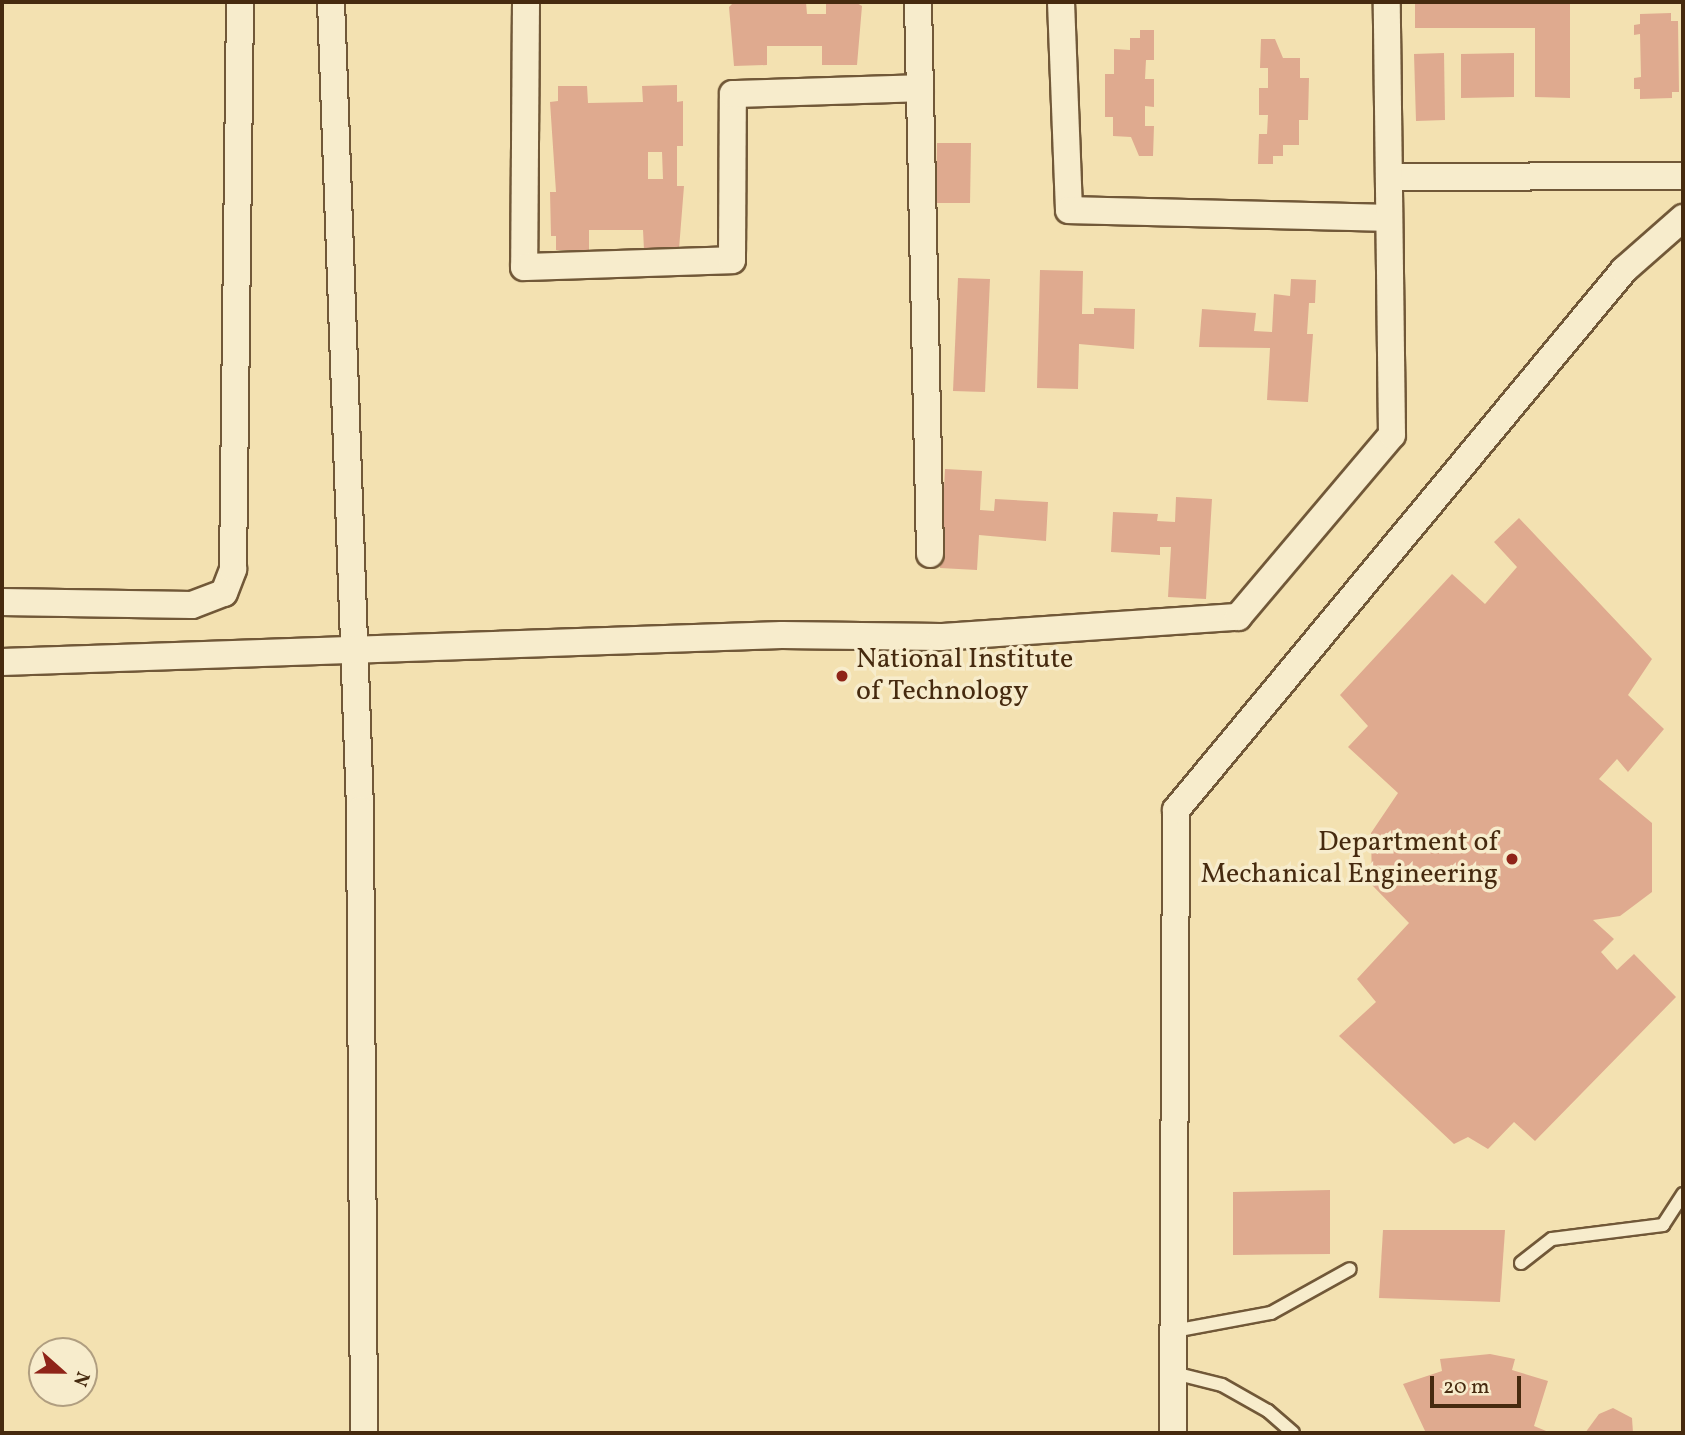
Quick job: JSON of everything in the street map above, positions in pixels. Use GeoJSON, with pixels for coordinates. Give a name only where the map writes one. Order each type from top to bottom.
{"type":"FeatureCollection","features":[{"type":"Feature","properties":{"kind":"street"},"geometry":{"type":"LineString","coordinates":[[2,602],[192,605],[224,593],[233,569],[240,2]]}},
{"type":"Feature","properties":{"kind":"street"},"geometry":{"type":"LineString","coordinates":[[331,2],[354,650],[364,1433]]}},
{"type":"Feature","properties":{"kind":"street"},"geometry":{"type":"LineString","coordinates":[[526,2],[524,268],[732,260],[733,94],[920,88]]}},
{"type":"Feature","properties":{"kind":"street"},"geometry":{"type":"LineString","coordinates":[[918,2],[930,554]]}},
{"type":"Feature","properties":{"kind":"street"},"geometry":{"type":"LineString","coordinates":[[1061,2],[1069,210],[1390,218]]}},
{"type":"Feature","properties":{"kind":"street"},"geometry":{"type":"LineString","coordinates":[[2,662],[782,635],[941,637],[1238,617],[1392,435],[1387,2]]}},
{"type":"Feature","properties":{"kind":"street"},"geometry":{"type":"LineString","coordinates":[[1389,177],[1683,176]]}},
{"type":"Feature","properties":{"kind":"street"},"geometry":{"type":"LineString","coordinates":[[1173,1433],[1175,810],[1624,270],[1683,218]]}},
{"type":"Feature","properties":{"kind":"lane"},"geometry":{"type":"LineString","coordinates":[[1521,1263],[1552,1238],[1664,1225],[1683,1194]]}},
{"type":"Feature","properties":{"kind":"lane"},"geometry":{"type":"LineString","coordinates":[[1174,1331],[1270,1313],[1350,1269]]}},
{"type":"Feature","properties":{"kind":"lane"},"geometry":{"type":"LineString","coordinates":[[1174,1373],[1234,1391],[1293,1433]]}},
{"type":"Feature","properties":{"kind":"building"},"geometry":{"type":"Polygon","coordinates":[[[734,2],[806,2],[807,14],[826,14],[826,2],[855,2],[862,6],[857,65],[822,65],[822,46],[767,46],[767,65],[734,66],[729,7],[734,2]]]}},
{"type":"Feature","properties":{"kind":"building"},"geometry":{"type":"Polygon","coordinates":[[[1415,2],[1570,2],[1570,98],[1535,97],[1535,28],[1415,28],[1415,2]]]}},
{"type":"Feature","properties":{"kind":"building"},"geometry":{"type":"Polygon","coordinates":[[[1671,13],[1671,21],[1678,21],[1679,92],[1672,92],[1672,98],[1640,99],[1640,89],[1634,89],[1634,78],[1641,77],[1640,34],[1634,35],[1634,25],[1640,24],[1640,14],[1671,13]]]}},
{"type":"Feature","properties":{"kind":"building"},"geometry":{"type":"Polygon","coordinates":[[[1140,30],[1154,30],[1154,60],[1146,60],[1145,79],[1154,79],[1154,107],[1145,106],[1145,126],[1154,126],[1153,156],[1139,156],[1131,137],[1113,136],[1113,117],[1105,117],[1105,74],[1114,74],[1114,49],[1130,50],[1130,38],[1140,38],[1140,30]]]}},
{"type":"Feature","properties":{"kind":"building"},"geometry":{"type":"Polygon","coordinates":[[[1261,39],[1275,39],[1283,58],[1300,58],[1300,78],[1309,78],[1308,120],[1299,120],[1299,145],[1283,145],[1283,156],[1273,156],[1273,164],[1258,164],[1259,134],[1267,134],[1268,115],[1259,115],[1259,88],[1268,88],[1268,68],[1260,68],[1261,39]]]}},
{"type":"Feature","properties":{"kind":"building"},"geometry":{"type":"Polygon","coordinates":[[[1444,53],[1445,120],[1416,121],[1414,54],[1444,53]]]}},
{"type":"Feature","properties":{"kind":"building"},"geometry":{"type":"Polygon","coordinates":[[[1514,53],[1514,97],[1461,98],[1461,54],[1514,53]]]}},
{"type":"Feature","properties":{"kind":"building"},"geometry":{"type":"Polygon","coordinates":[[[677,85],[677,102],[683,101],[683,146],[677,146],[677,186],[684,186],[679,249],[644,250],[643,230],[589,230],[589,250],[556,250],[556,236],[551,236],[550,192],[556,192],[550,102],[558,101],[558,86],[587,86],[588,103],[643,102],[642,86],[677,85]],[[648,152],[648,179],[663,179],[662,152],[648,152]]]}},
{"type":"Feature","properties":{"kind":"building"},"geometry":{"type":"Polygon","coordinates":[[[937,143],[971,143],[970,203],[936,203],[937,143]]]}},
{"type":"Feature","properties":{"kind":"building"},"geometry":{"type":"Polygon","coordinates":[[[1040,270],[1083,271],[1082,314],[1094,314],[1094,308],[1135,309],[1134,349],[1079,344],[1078,389],[1037,388],[1040,270]]]}},
{"type":"Feature","properties":{"kind":"building"},"geometry":{"type":"Polygon","coordinates":[[[958,278],[990,279],[985,392],[953,391],[958,278]]]}},
{"type":"Feature","properties":{"kind":"building"},"geometry":{"type":"Polygon","coordinates":[[[1291,279],[1316,280],[1315,303],[1309,303],[1307,334],[1313,334],[1308,402],[1267,400],[1270,348],[1199,347],[1202,309],[1256,313],[1254,331],[1272,332],[1274,294],[1290,296],[1291,279]]]}},
{"type":"Feature","properties":{"kind":"building"},"geometry":{"type":"Polygon","coordinates":[[[945,469],[982,471],[980,510],[994,511],[995,499],[1048,502],[1046,541],[979,535],[977,570],[940,568],[945,469]]]}},
{"type":"Feature","properties":{"kind":"building"},"geometry":{"type":"Polygon","coordinates":[[[1176,497],[1212,499],[1206,599],[1168,597],[1171,547],[1160,547],[1160,555],[1111,552],[1113,512],[1158,514],[1157,521],[1175,522],[1176,497]]]}},
{"type":"Feature","properties":{"kind":"building","name":"Department of Mechanical Engineering"},"geometry":{"type":"Polygon","coordinates":[[[1519,518],[1652,659],[1628,695],[1664,729],[1628,772],[1617,759],[1599,779],[1652,823],[1652,892],[1620,916],[1593,920],[1614,939],[1601,952],[1617,970],[1634,954],[1676,997],[1535,1141],[1514,1122],[1488,1149],[1468,1137],[1454,1144],[1339,1036],[1376,1002],[1357,979],[1409,923],[1372,885],[1371,833],[1398,793],[1348,747],[1368,726],[1340,695],[1452,574],[1485,604],[1517,567],[1494,542],[1519,518]]]}},
{"type":"Feature","properties":{"kind":"building"},"geometry":{"type":"Polygon","coordinates":[[[1330,1190],[1330,1254],[1233,1255],[1233,1192],[1330,1190]]]}},
{"type":"Feature","properties":{"kind":"building"},"geometry":{"type":"Polygon","coordinates":[[[1383,1230],[1505,1230],[1500,1302],[1379,1298],[1383,1230]]]}},
{"type":"Feature","properties":{"kind":"building"},"geometry":{"type":"Polygon","coordinates":[[[1490,1354],[1515,1359],[1512,1370],[1548,1381],[1534,1426],[1551,1433],[1426,1433],[1403,1384],[1442,1371],[1440,1359],[1490,1354]]]}},
{"type":"Feature","properties":{"kind":"building"},"geometry":{"type":"Polygon","coordinates":[[[1613,1408],[1632,1418],[1633,1433],[1585,1433],[1599,1414],[1613,1408]]]}},
{"type":"Feature","properties":{"kind":"place","name":"National Institute of Technology"},"geometry":{"type":"Point","coordinates":[842,676]}},
{"type":"Feature","properties":{"kind":"place","name":"Department of Mechanical Engineering"},"geometry":{"type":"Point","coordinates":[1512,859]}}]}
